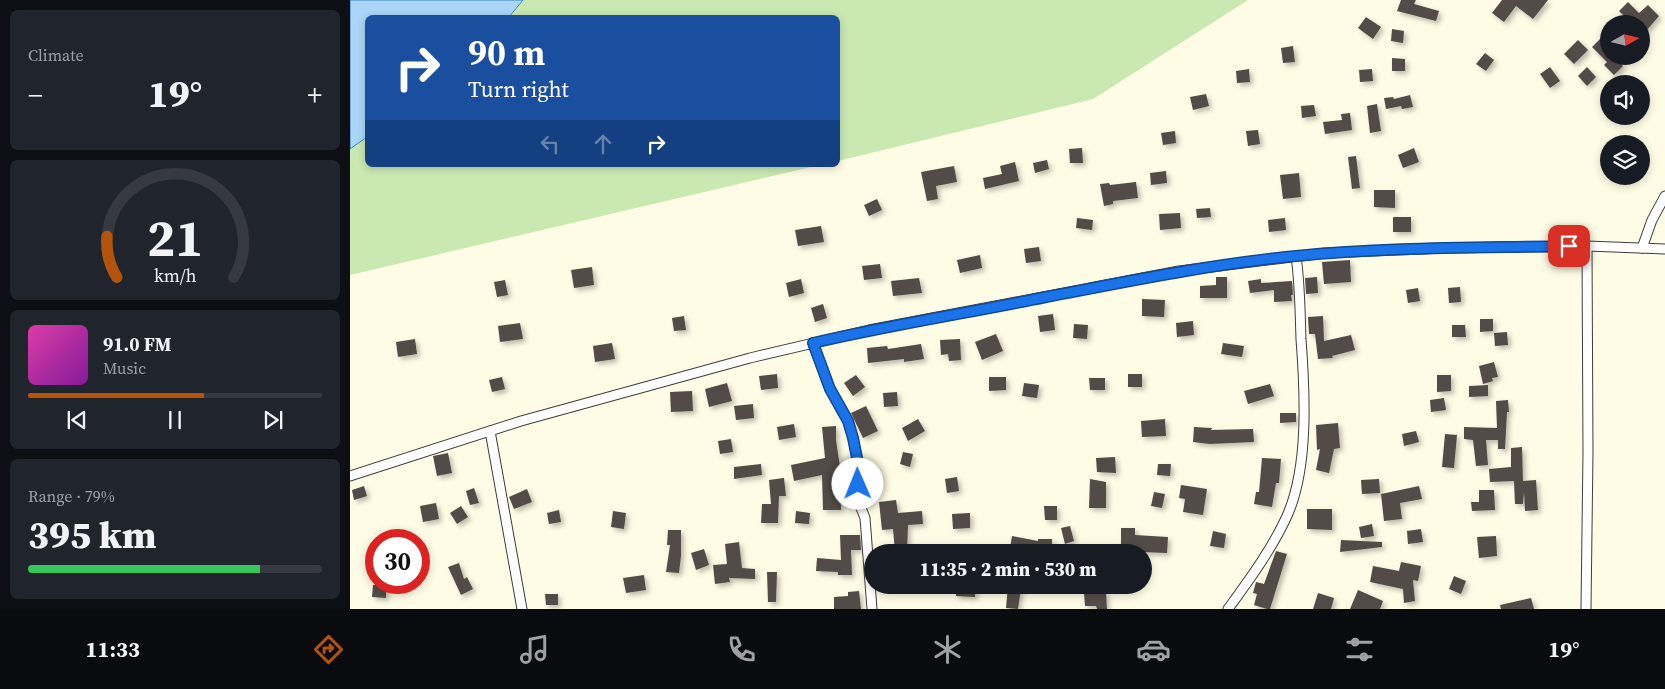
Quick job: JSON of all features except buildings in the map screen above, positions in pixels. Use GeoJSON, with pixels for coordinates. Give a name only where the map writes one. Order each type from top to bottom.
{"type":"FeatureCollection","features":[{"type":"Feature","properties":{"kind":"street"},"geometry":{"type":"LineString","coordinates":[[1642,248],[1652,220],[1665,196]]}},
{"type":"Feature","properties":{"kind":"street"},"geometry":{"type":"LineString","coordinates":[[1586,609],[1588,452],[1587,246]]}},
{"type":"Feature","properties":{"kind":"street"},"geometry":{"type":"LineString","coordinates":[[350,476],[490,431],[750,358],[878,328],[1179,271],[1296,256],[1446,248],[1587,246],[1665,249]]}},
{"type":"Feature","properties":{"kind":"street"},"geometry":{"type":"LineString","coordinates":[[1228,609],[1274,540],[1287,516],[1293,499],[1303,438],[1305,384],[1300,285],[1296,256]]}},
{"type":"Feature","properties":{"kind":"street"},"geometry":{"type":"LineString","coordinates":[[813,343],[830,389],[848,421],[853,438],[859,468],[857,498],[865,518],[872,609]]}},
{"type":"Feature","properties":{"kind":"street"},"geometry":{"type":"LineString","coordinates":[[490,431],[522,609]]}},
{"type":"Feature","properties":{"kind":"green space"},"geometry":{"type":"Polygon","coordinates":[[[523,0],[1248,0],[1093,99],[840,161],[840,15],[511,15],[523,0]]]}},
{"type":"Feature","properties":{"kind":"green space"},"geometry":{"type":"Polygon","coordinates":[[[365,138],[365,167],[811,167],[350,275],[350,149],[365,138]]]}},
{"type":"Feature","properties":{"kind":"water"},"geometry":{"type":"Polygon","coordinates":[[[350,0],[523,0],[511,15],[365,15],[365,138],[350,149],[350,0]]]}},
{"type":"Feature","properties":{"kind":"route"},"geometry":{"type":"LineString","coordinates":[[858,484],[859,468],[848,421],[830,389],[813,343],[915,321],[1046,298],[1179,271],[1235,263],[1324,253],[1446,248],[1569,246]]}}]}
